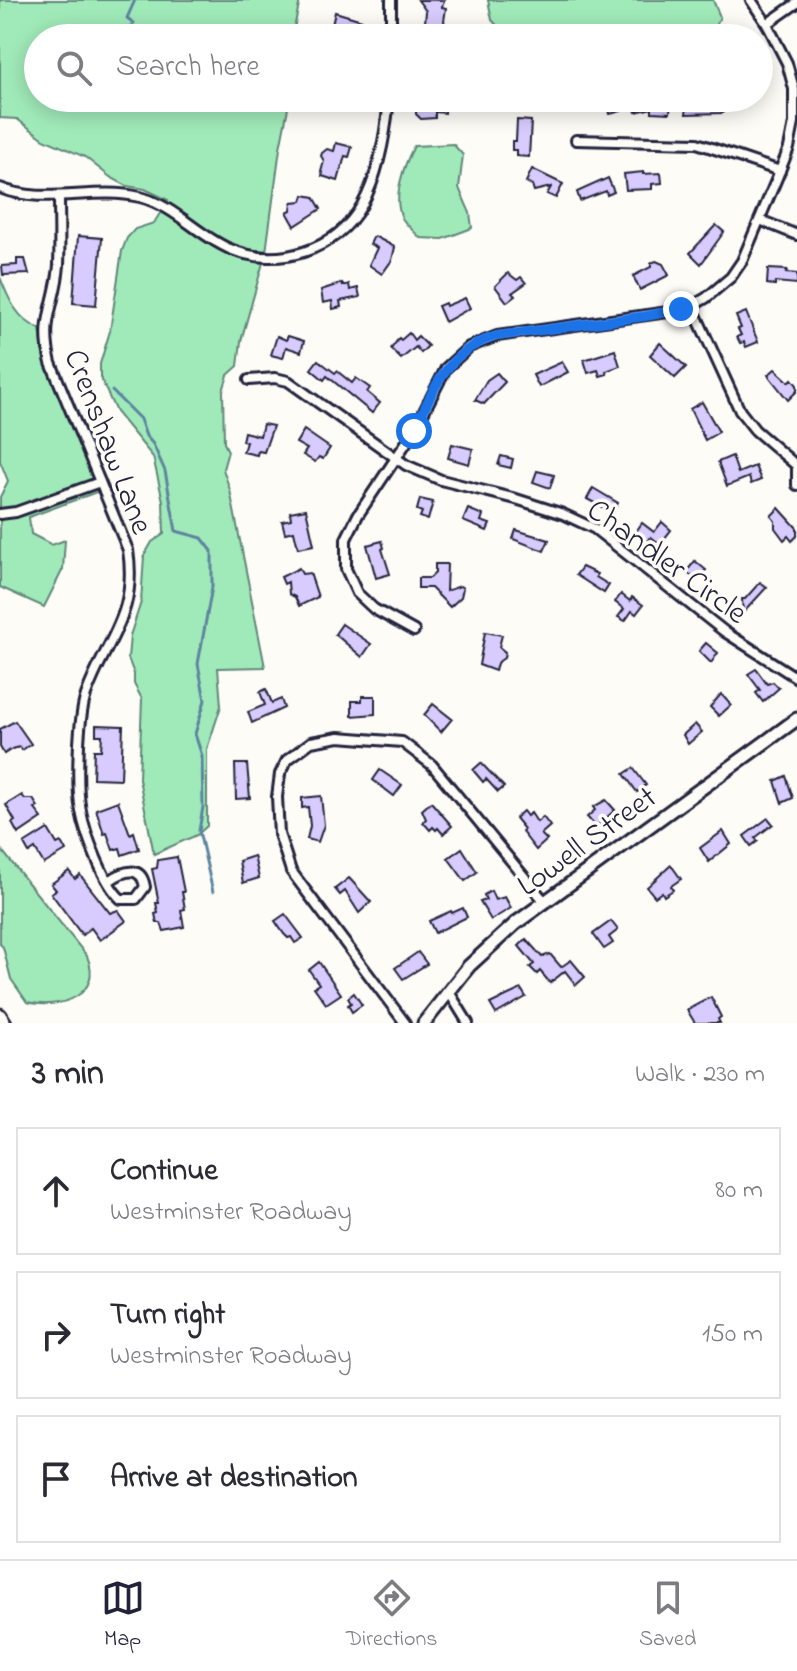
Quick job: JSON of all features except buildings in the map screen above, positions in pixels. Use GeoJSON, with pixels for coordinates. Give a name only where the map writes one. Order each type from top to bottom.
{"type":"FeatureCollection","features":[{"type":"Feature","properties":{"kind":"main road","name":"Lowell Street"},"geometry":{"type":"LineString","coordinates":[[424,1023],[469,966],[492,945],[545,902],[797,719]]}},
{"type":"Feature","properties":{"kind":"main road"},"geometry":{"type":"LineString","coordinates":[[0,1015],[5,1023]]}},
{"type":"Feature","properties":{"kind":"street"},"geometry":{"type":"LineString","coordinates":[[391,0],[391,24]]}},
{"type":"Feature","properties":{"kind":"street"},"geometry":{"type":"LineString","coordinates":[[751,0],[767,24],[797,3]]}},
{"type":"Feature","properties":{"kind":"street"},"geometry":{"type":"LineString","coordinates":[[414,631],[362,599],[350,581],[345,543],[351,527],[414,431],[446,368],[461,352],[497,336],[646,316],[692,306],[715,293],[731,277],[742,261],[760,220],[795,123],[791,76],[773,35]]}},
{"type":"Feature","properties":{"kind":"street"},"geometry":{"type":"LineString","coordinates":[[0,188],[29,195],[123,195],[143,198],[161,205],[210,238],[243,254],[274,258],[305,253],[332,238],[361,206],[373,178],[387,112]]}},
{"type":"Feature","properties":{"kind":"street"},"geometry":{"type":"LineString","coordinates":[[576,140],[702,144],[780,171]]}},
{"type":"Feature","properties":{"kind":"street","name":"Crenshaw Lane"},"geometry":{"type":"LineString","coordinates":[[59,196],[59,263],[45,329],[47,345],[51,363],[128,550],[131,572],[127,608],[87,693],[81,725],[81,815],[109,881]]}},
{"type":"Feature","properties":{"kind":"street"},"geometry":{"type":"LineString","coordinates":[[760,220],[797,235]]}},
{"type":"Feature","properties":{"kind":"street"},"geometry":{"type":"LineString","coordinates":[[692,306],[740,411],[755,430],[797,467],[797,485]]}},
{"type":"Feature","properties":{"kind":"street","name":"Chandler Circle"},"geometry":{"type":"LineString","coordinates":[[249,380],[275,378],[295,385],[395,458],[441,480],[516,499],[563,514],[595,529],[725,632],[797,678]]}},
{"type":"Feature","properties":{"kind":"street"},"geometry":{"type":"LineString","coordinates":[[0,514],[16,512],[100,482]]}},
{"type":"Feature","properties":{"kind":"street"},"geometry":{"type":"LineString","coordinates":[[405,1023],[291,871],[279,834],[277,797],[280,774],[287,760],[298,749],[311,742],[339,737],[402,742],[412,748],[432,765],[545,902]]}},
{"type":"Feature","properties":{"kind":"street"},"geometry":{"type":"LineString","coordinates":[[124,871],[134,871],[142,878],[145,887],[136,899],[126,901],[117,896],[109,881],[124,871]]}},
{"type":"Feature","properties":{"kind":"street"},"geometry":{"type":"LineString","coordinates":[[449,992],[468,1023]]}},
{"type":"Feature","properties":{"kind":"green space"},"geometry":{"type":"Polygon","coordinates":[[[0,0],[300,0],[295,24],[24,24],[24,112],[287,112],[266,252],[241,341],[238,366],[228,375],[223,391],[224,443],[228,451],[223,469],[230,490],[265,667],[218,668],[221,706],[207,749],[207,826],[197,835],[154,854],[139,779],[142,699],[134,684],[128,658],[130,636],[141,602],[144,556],[152,542],[164,534],[163,501],[153,457],[116,412],[100,377],[100,364],[110,331],[122,251],[127,238],[135,229],[154,223],[168,200],[110,177],[85,157],[44,139],[17,119],[0,118],[0,0]]]}},
{"type":"Feature","properties":{"kind":"green space"},"geometry":{"type":"Polygon","coordinates":[[[488,0],[713,0],[720,17],[716,24],[496,24],[488,0]]]}},
{"type":"Feature","properties":{"kind":"green space"},"geometry":{"type":"Polygon","coordinates":[[[453,144],[463,155],[459,188],[470,213],[472,228],[443,239],[420,238],[404,221],[399,210],[403,172],[414,146],[453,144]]]}},
{"type":"Feature","properties":{"kind":"green space"},"geometry":{"type":"Polygon","coordinates":[[[0,277],[19,314],[40,329],[43,350],[97,492],[29,517],[31,534],[52,545],[65,540],[63,569],[44,607],[0,587],[0,497],[8,481],[0,461],[0,277]]]}},
{"type":"Feature","properties":{"kind":"green space"},"geometry":{"type":"Polygon","coordinates":[[[0,848],[87,956],[91,970],[89,981],[84,990],[65,1002],[27,1002],[11,979],[0,944],[0,848]]]}},
{"type":"Feature","properties":{"kind":"waterway"},"geometry":{"type":"LineString","coordinates":[[133,24],[127,18],[135,0]]}},
{"type":"Feature","properties":{"kind":"waterway"},"geometry":{"type":"LineString","coordinates":[[112,391],[140,419],[146,436],[153,444],[165,471],[176,531],[202,538],[212,551],[212,587],[198,664],[205,700],[195,734],[202,756],[203,807],[199,831],[213,892]]}},
{"type":"Feature","properties":{"kind":"route"},"geometry":{"type":"LineString","coordinates":[[414,431],[446,368],[461,352],[476,343],[497,336],[681,309]]}}]}
